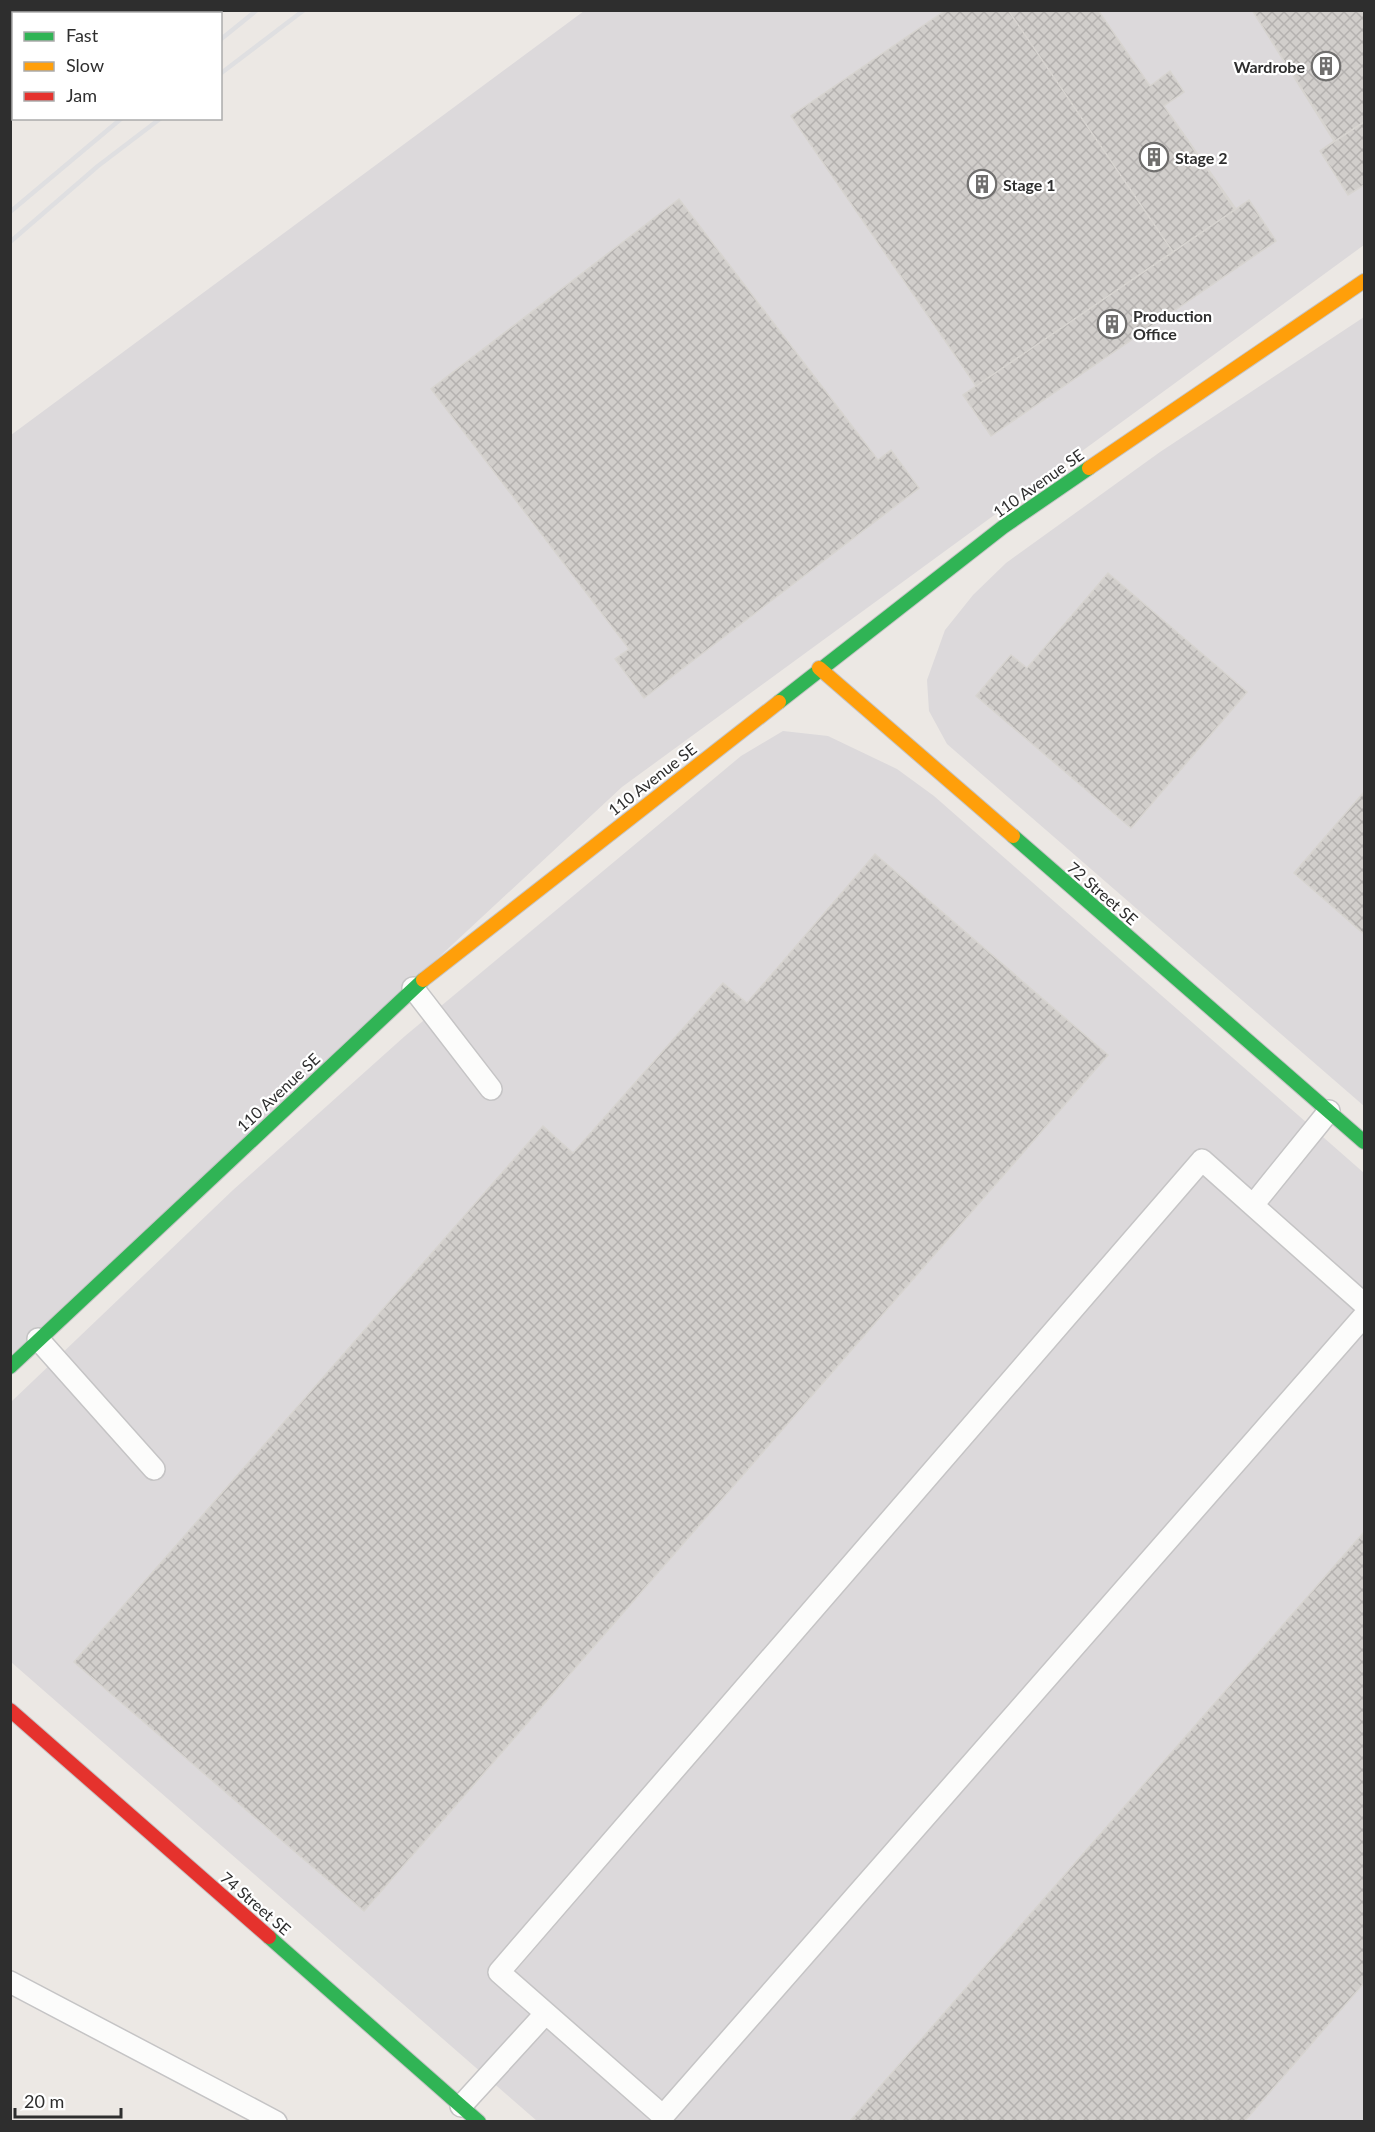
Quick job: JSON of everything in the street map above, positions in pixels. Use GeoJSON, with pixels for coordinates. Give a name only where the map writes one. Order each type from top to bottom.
{"type":"FeatureCollection","features":[{"type":"Feature","properties":{"kind":"street","name":"110 Avenue SE"},"geometry":{"type":"LineString","coordinates":[[10,1367],[413,988],[819,668],[1023,513],[1365,281]]}},
{"type":"Feature","properties":{"kind":"street","name":"72 Street SE"},"geometry":{"type":"LineString","coordinates":[[819,668],[1365,1142]]}},
{"type":"Feature","properties":{"kind":"street","name":"74 Street SE"},"geometry":{"type":"LineString","coordinates":[[10,1710],[479,2121]]}},
{"type":"Feature","properties":{"kind":"lane"},"geometry":{"type":"LineString","coordinates":[[413,988],[491,1089]]}},
{"type":"Feature","properties":{"kind":"lane"},"geometry":{"type":"LineString","coordinates":[[1253,1205],[1329,1111]]}},
{"type":"Feature","properties":{"kind":"lane"},"geometry":{"type":"LineString","coordinates":[[1365,1304],[1202,1160],[499,1972],[663,2116],[1365,1316]]}},
{"type":"Feature","properties":{"kind":"lane"},"geometry":{"type":"LineString","coordinates":[[38,1339],[154,1469]]}},
{"type":"Feature","properties":{"kind":"lane"},"geometry":{"type":"LineString","coordinates":[[10,1982],[276,2121]]}},
{"type":"Feature","properties":{"kind":"lane"},"geometry":{"type":"LineString","coordinates":[[461,2106],[545,2014]]}},
{"type":"Feature","properties":{"kind":"shaded area"},"geometry":{"type":"Polygon","coordinates":[[[584,11],[1364,11],[1364,245],[622,787],[11,1355],[11,435],[584,11]]]}},
{"type":"Feature","properties":{"kind":"shaded area"},"geometry":{"type":"Polygon","coordinates":[[[1364,317],[1364,1106],[947,744],[929,711],[927,680],[945,630],[973,595],[1006,563],[1160,452],[1364,317]]]}},
{"type":"Feature","properties":{"kind":"shaded area"},"geometry":{"type":"Polygon","coordinates":[[[783,731],[828,736],[897,769],[934,796],[1364,1173],[1364,2121],[537,2121],[11,1662],[11,1402],[233,1190],[405,1036],[741,756],[783,731]]]}},
{"type":"Feature","properties":{"kind":"building","name":"Stage 1"},"geometry":{"type":"Polygon","coordinates":[[[946,10],[1098,10],[1150,86],[1170,71],[1184,92],[1164,106],[1235,210],[1249,200],[1276,241],[991,436],[963,395],[976,386],[791,116],[946,10]]]}},
{"type":"Feature","properties":{"kind":"building","name":"Stage 1"},"geometry":{"type":"Polygon","coordinates":[[[946,10],[1008,10],[1173,252],[976,386],[791,116],[946,10]]]}},
{"type":"Feature","properties":{"kind":"building","name":"Stage 2"},"geometry":{"type":"Polygon","coordinates":[[[1008,10],[1098,10],[1150,86],[1170,71],[1184,92],[1164,106],[1236,209],[1173,252],[1008,10]]]}},
{"type":"Feature","properties":{"kind":"building","name":"Wardrobe"},"geometry":{"type":"Polygon","coordinates":[[[1252,10],[1364,10],[1364,185],[1348,195],[1320,151],[1334,141],[1252,10]]]}},
{"type":"Feature","properties":{"kind":"building","name":"Wardrobe"},"geometry":{"type":"Polygon","coordinates":[[[1252,10],[1364,10],[1364,122],[1335,141],[1252,10]]]}},
{"type":"Feature","properties":{"kind":"building"},"geometry":{"type":"Polygon","coordinates":[[[1364,122],[1364,185],[1348,195],[1320,151],[1364,122]]]}},
{"type":"Feature","properties":{"kind":"building"},"geometry":{"type":"Polygon","coordinates":[[[679,199],[878,460],[891,450],[919,488],[644,698],[615,659],[629,649],[431,389],[679,199]]]}},
{"type":"Feature","properties":{"kind":"building","name":"Production Office"},"geometry":{"type":"Polygon","coordinates":[[[1249,200],[1276,241],[991,436],[963,395],[1249,200]]]}},
{"type":"Feature","properties":{"kind":"building"},"geometry":{"type":"Polygon","coordinates":[[[1108,573],[1247,692],[1131,828],[976,696],[1011,655],[1027,668],[1108,573]]]}},
{"type":"Feature","properties":{"kind":"building"},"geometry":{"type":"Polygon","coordinates":[[[1364,792],[1364,934],[1294,873],[1364,792]]]}},
{"type":"Feature","properties":{"kind":"building"},"geometry":{"type":"Polygon","coordinates":[[[875,854],[1108,1055],[364,1911],[74,1662],[543,1126],[573,1153],[723,983],[747,1003],[875,854]]]}},
{"type":"Feature","properties":{"kind":"building"},"geometry":{"type":"Polygon","coordinates":[[[1364,1532],[1364,1983],[1244,2122],[849,2122],[1364,1532]]]}},
{"type":"Feature","properties":{"kind":"railway"},"geometry":{"type":"LineString","coordinates":[[222,38],[257,10]]}},
{"type":"Feature","properties":{"kind":"railway"},"geometry":{"type":"LineString","coordinates":[[222,72],[304,10]]}},
{"type":"Feature","properties":{"kind":"railway"},"geometry":{"type":"LineString","coordinates":[[10,212],[120,120]]}},
{"type":"Feature","properties":{"kind":"railway"},"geometry":{"type":"LineString","coordinates":[[10,242],[98,166],[158,120]]}},
{"type":"Feature","properties":{"kind":"traffic: fast"},"geometry":{"type":"LineString","coordinates":[[779,702],[1003,527],[1089,468]]}},
{"type":"Feature","properties":{"kind":"traffic: fast"},"geometry":{"type":"LineString","coordinates":[[1013,836],[1364,1142]]}},
{"type":"Feature","properties":{"kind":"traffic: fast"},"geometry":{"type":"LineString","coordinates":[[10,1367],[423,980]]}},
{"type":"Feature","properties":{"kind":"traffic: fast"},"geometry":{"type":"LineString","coordinates":[[269,1937],[479,2122]]}},
{"type":"Feature","properties":{"kind":"traffic: slow"},"geometry":{"type":"LineString","coordinates":[[1089,468],[1364,281]]}},
{"type":"Feature","properties":{"kind":"traffic: slow"},"geometry":{"type":"LineString","coordinates":[[819,668],[1013,836]]}},
{"type":"Feature","properties":{"kind":"traffic: slow"},"geometry":{"type":"LineString","coordinates":[[423,980],[779,702]]}},
{"type":"Feature","properties":{"kind":"traffic: jam"},"geometry":{"type":"LineString","coordinates":[[10,1710],[269,1937]]}},
{"type":"Feature","properties":{"kind":"place","name":"Wardrobe"},"geometry":{"type":"Point","coordinates":[1326,66]}},
{"type":"Feature","properties":{"kind":"place","name":"Stage 2"},"geometry":{"type":"Point","coordinates":[1154,157]}},
{"type":"Feature","properties":{"kind":"place","name":"Stage 1"},"geometry":{"type":"Point","coordinates":[982,184]}},
{"type":"Feature","properties":{"kind":"place","name":"Production Office"},"geometry":{"type":"Point","coordinates":[1112,324]}}]}
